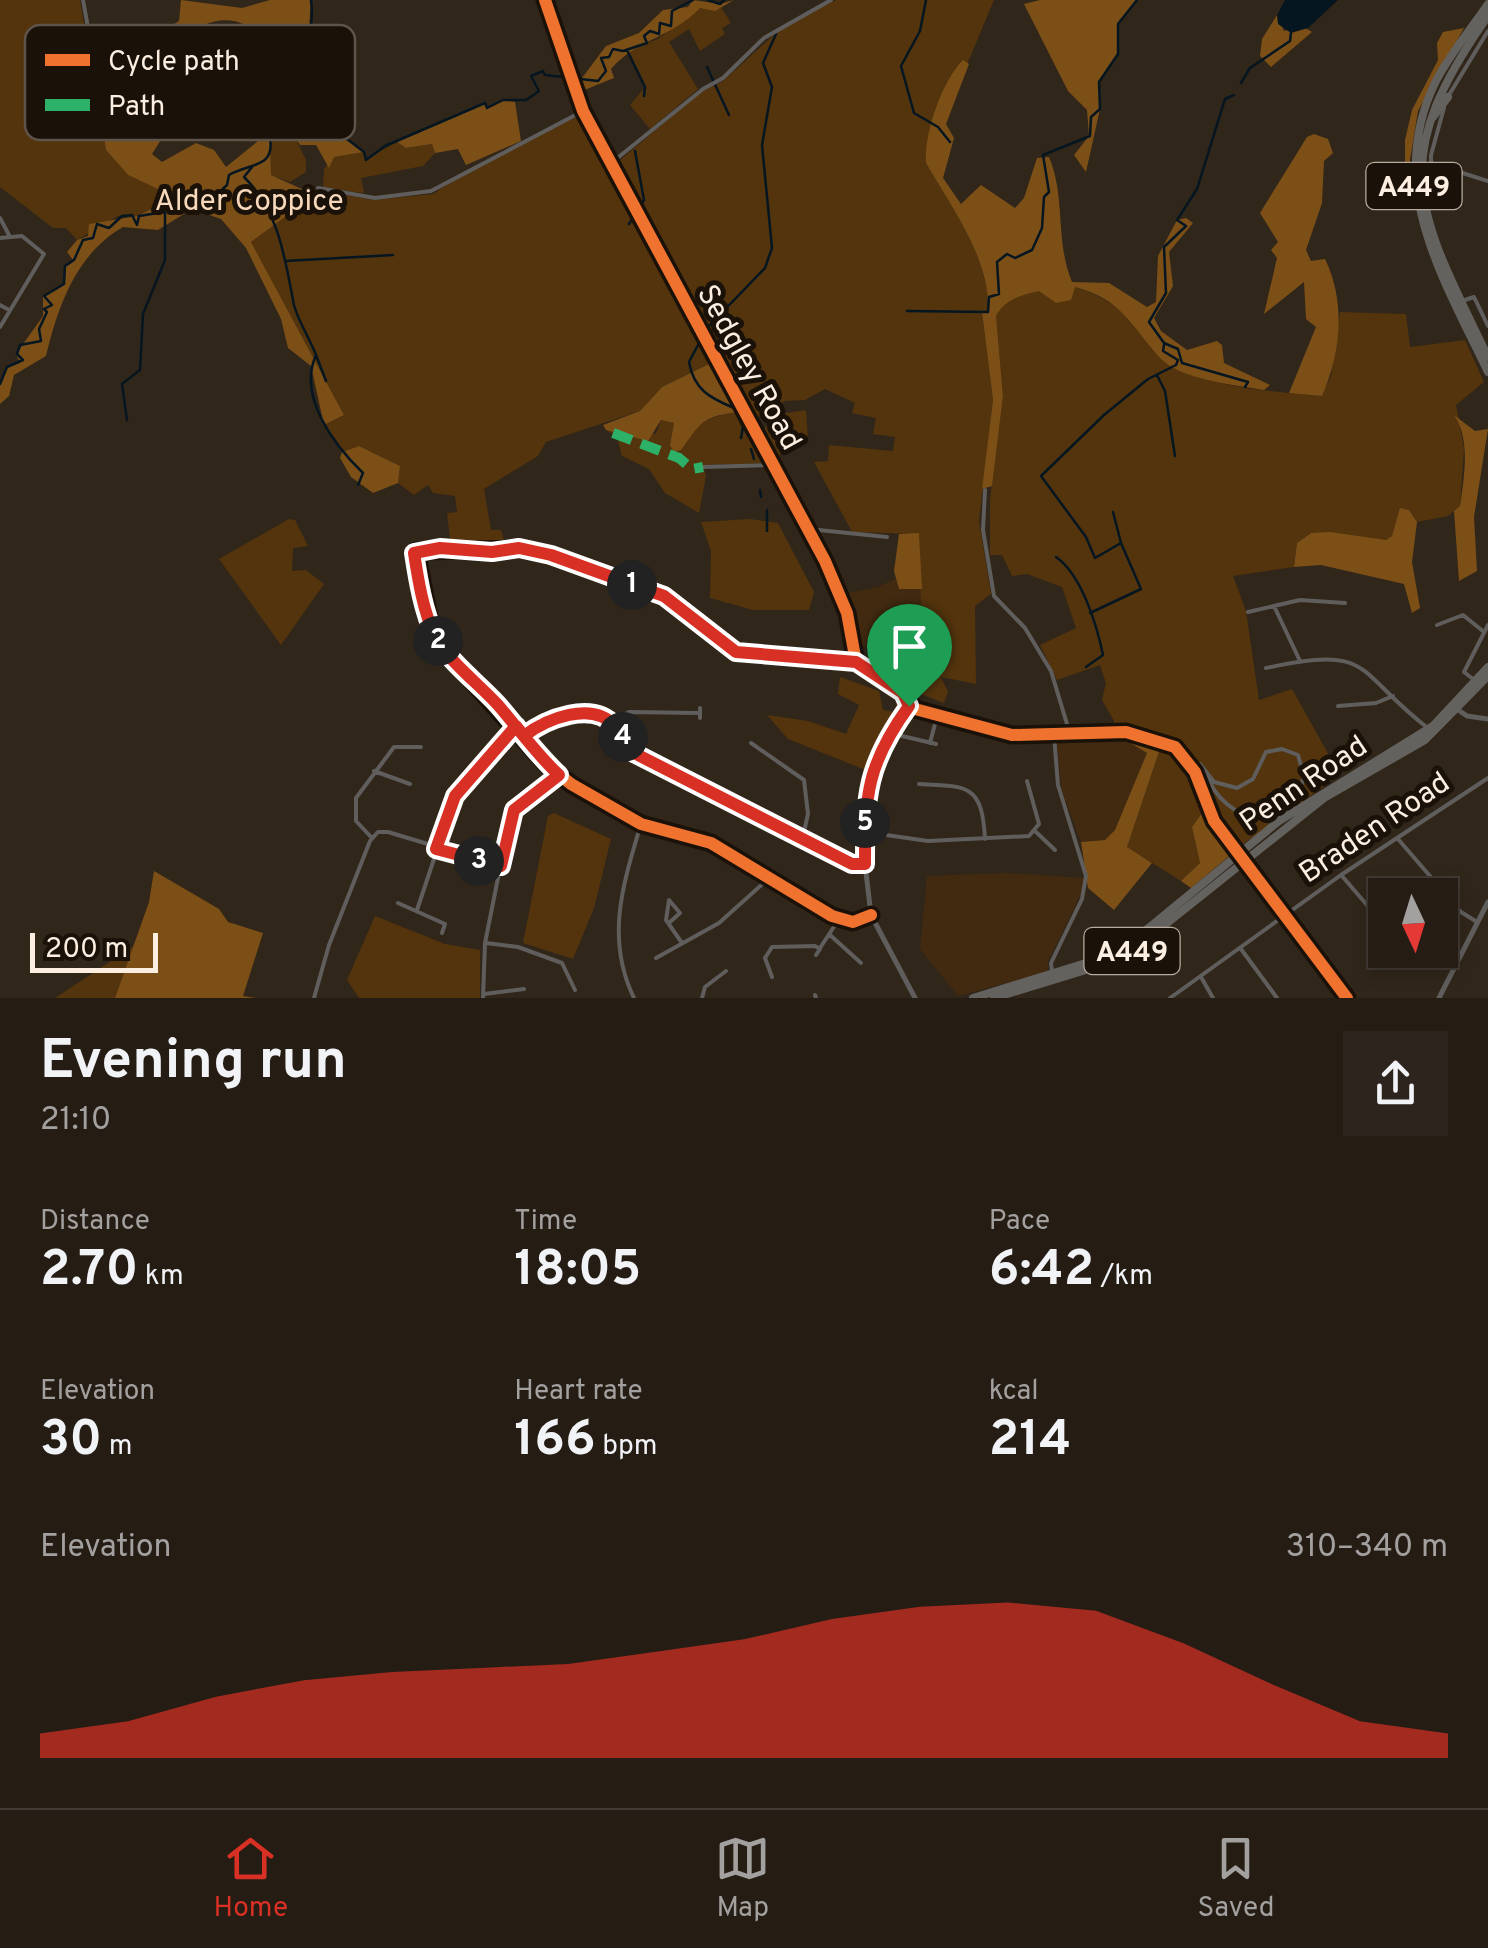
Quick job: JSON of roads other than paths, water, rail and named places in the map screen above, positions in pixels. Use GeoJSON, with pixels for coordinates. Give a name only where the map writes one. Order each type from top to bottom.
{"type":"FeatureCollection","features":[{"type":"Feature","properties":{"kind":"highway","name":"A449"},"geometry":{"type":"LineString","coordinates":[[1488,4],[1435,83],[1419,126],[1414,173],[1416,204],[1431,252],[1488,372]]}},
{"type":"Feature","properties":{"kind":"highway","name":"A449"},"geometry":{"type":"LineString","coordinates":[[1488,16],[1444,82],[1423,145],[1427,217],[1488,356]]}},
{"type":"Feature","properties":{"kind":"highway"},"geometry":{"type":"LineString","coordinates":[[1423,145],[1432,118],[1448,97]]}},
{"type":"Feature","properties":{"kind":"highway","name":"Penn Road"},"geometry":{"type":"LineString","coordinates":[[1243,855],[1324,798],[1425,740],[1481,680],[1488,667]]}},
{"type":"Feature","properties":{"kind":"highway","name":"Penn Road"},"geometry":{"type":"LineString","coordinates":[[994,998],[1118,953],[1322,790],[1429,729],[1454,708]]}},
{"type":"Feature","properties":{"kind":"highway","name":"Penn Road"},"geometry":{"type":"LineString","coordinates":[[973,998],[1012,992]]}},
{"type":"Feature","properties":{"kind":"street"},"geometry":{"type":"LineString","coordinates":[[84,0],[88,25]]}},
{"type":"Feature","properties":{"kind":"street"},"geometry":{"type":"LineString","coordinates":[[318,188],[376,198],[431,191],[582,107],[546,0]]}},
{"type":"Feature","properties":{"kind":"street"},"geometry":{"type":"LineString","coordinates":[[610,164],[703,88],[723,78],[764,38],[831,0]]}},
{"type":"Feature","properties":{"kind":"street"},"geometry":{"type":"LineString","coordinates":[[1431,200],[1430,163],[1448,97],[1488,31]]}},
{"type":"Feature","properties":{"kind":"street","name":"Sedgley Road"},"geometry":{"type":"LineString","coordinates":[[582,107],[809,529],[846,613],[856,662]]}},
{"type":"Feature","properties":{"kind":"street"},"geometry":{"type":"LineString","coordinates":[[1430,163],[1488,182]]}},
{"type":"Feature","properties":{"kind":"street"},"geometry":{"type":"LineString","coordinates":[[0,218],[10,236]]}},
{"type":"Feature","properties":{"kind":"street"},"geometry":{"type":"LineString","coordinates":[[0,238],[22,236],[44,254],[0,327]]}},
{"type":"Feature","properties":{"kind":"street"},"geometry":{"type":"LineString","coordinates":[[1462,301],[1474,298],[1488,326]]}},
{"type":"Feature","properties":{"kind":"street"},"geometry":{"type":"LineString","coordinates":[[0,305],[9,310]]}},
{"type":"Feature","properties":{"kind":"street"},"geometry":{"type":"LineString","coordinates":[[703,467],[775,465]]}},
{"type":"Feature","properties":{"kind":"street"},"geometry":{"type":"LineString","coordinates":[[985,490],[983,530],[994,596],[1025,628],[1051,671],[1070,734]]}},
{"type":"Feature","properties":{"kind":"street"},"geometry":{"type":"LineString","coordinates":[[809,529],[888,537]]}},
{"type":"Feature","properties":{"kind":"street"},"geometry":{"type":"LineString","coordinates":[[871,915],[853,922],[839,919],[704,839],[641,824],[559,775],[443,649],[431,627],[414,553],[440,548],[536,551],[664,596],[736,652],[856,662],[909,703],[937,716],[1012,735],[1143,734],[1175,747],[1193,768],[1207,810],[1347,998]]}},
{"type":"Feature","properties":{"kind":"street"},"geometry":{"type":"LineString","coordinates":[[1248,612],[1310,600],[1346,603]]}},
{"type":"Feature","properties":{"kind":"street"},"geometry":{"type":"LineString","coordinates":[[1274,606],[1300,660]]}},
{"type":"Feature","properties":{"kind":"street"},"geometry":{"type":"LineString","coordinates":[[1437,625],[1463,615],[1484,632]]}},
{"type":"Feature","properties":{"kind":"street"},"geometry":{"type":"LineString","coordinates":[[1481,680],[1464,672],[1488,625]]}},
{"type":"Feature","properties":{"kind":"street"},"geometry":{"type":"LineString","coordinates":[[1266,668],[1329,657],[1353,663],[1429,729]]}},
{"type":"Feature","properties":{"kind":"street"},"geometry":{"type":"LineString","coordinates":[[1338,706],[1376,703],[1393,696]]}},
{"type":"Feature","properties":{"kind":"street"},"geometry":{"type":"LineString","coordinates":[[909,703],[872,766],[865,800],[865,864],[871,915],[916,998]]}},
{"type":"Feature","properties":{"kind":"street"},"geometry":{"type":"LineString","coordinates":[[1454,708],[1488,718]]}},
{"type":"Feature","properties":{"kind":"street"},"geometry":{"type":"LineString","coordinates":[[612,723],[630,712],[699,713]]}},
{"type":"Feature","properties":{"kind":"street"},"geometry":{"type":"LineString","coordinates":[[524,736],[548,722],[593,714],[612,723],[634,753],[852,864],[865,864]]}},
{"type":"Feature","properties":{"kind":"street"},"geometry":{"type":"LineString","coordinates":[[905,739],[933,744],[937,716]]}},
{"type":"Feature","properties":{"kind":"street"},"geometry":{"type":"LineString","coordinates":[[417,910],[455,796],[516,726]]}},
{"type":"Feature","properties":{"kind":"street"},"geometry":{"type":"LineString","coordinates":[[1053,978],[1052,961],[1082,899],[1086,876],[1058,786],[1054,736]]}},
{"type":"Feature","properties":{"kind":"street"},"geometry":{"type":"LineString","coordinates":[[750,743],[804,780],[808,814],[802,836]]}},
{"type":"Feature","properties":{"kind":"street"},"geometry":{"type":"LineString","coordinates":[[372,838],[358,825],[353,809],[374,771],[394,747],[421,747]]}},
{"type":"Feature","properties":{"kind":"street"},"geometry":{"type":"LineString","coordinates":[[1193,768],[1200,764],[1221,803],[1246,816],[1283,809],[1295,798],[1304,776],[1298,755],[1276,749],[1262,755],[1253,779],[1237,788],[1219,784],[1205,772]]}},
{"type":"Feature","properties":{"kind":"street"},"geometry":{"type":"LineString","coordinates":[[374,771],[410,784]]}},
{"type":"Feature","properties":{"kind":"street"},"geometry":{"type":"LineString","coordinates":[[524,989],[483,996],[485,943],[514,810],[559,775]]}},
{"type":"Feature","properties":{"kind":"street","name":"Braden Road"},"geometry":{"type":"LineString","coordinates":[[1170,998],[1341,875],[1488,778]]}},
{"type":"Feature","properties":{"kind":"street"},"geometry":{"type":"LineString","coordinates":[[865,832],[928,841],[1024,838],[1036,832],[1039,824],[1031,785]]}},
{"type":"Feature","properties":{"kind":"street"},"geometry":{"type":"LineString","coordinates":[[923,787],[962,786],[976,796],[983,810],[985,840]]}},
{"type":"Feature","properties":{"kind":"street"},"geometry":{"type":"LineString","coordinates":[[634,998],[616,942],[620,896],[641,824]]}},
{"type":"Feature","properties":{"kind":"street"},"geometry":{"type":"LineString","coordinates":[[314,998],[329,945],[372,838],[384,831],[501,866]]}},
{"type":"Feature","properties":{"kind":"street"},"geometry":{"type":"LineString","coordinates":[[1036,832],[1053,846]]}},
{"type":"Feature","properties":{"kind":"street"},"geometry":{"type":"LineString","coordinates":[[1397,838],[1461,912],[1477,922]]}},
{"type":"Feature","properties":{"kind":"street"},"geometry":{"type":"LineString","coordinates":[[1341,875],[1368,906]]}},
{"type":"Feature","properties":{"kind":"street"},"geometry":{"type":"LineString","coordinates":[[656,958],[719,922],[768,879]]}},
{"type":"Feature","properties":{"kind":"street"},"geometry":{"type":"LineString","coordinates":[[398,903],[445,924]]}},
{"type":"Feature","properties":{"kind":"street"},"geometry":{"type":"LineString","coordinates":[[1439,998],[1487,904]]}},
{"type":"Feature","properties":{"kind":"street"},"geometry":{"type":"LineString","coordinates":[[442,932],[448,915]]}},
{"type":"Feature","properties":{"kind":"street"},"geometry":{"type":"LineString","coordinates":[[816,955],[839,919]]}},
{"type":"Feature","properties":{"kind":"street"},"geometry":{"type":"LineString","coordinates":[[670,922],[682,943]]}},
{"type":"Feature","properties":{"kind":"street"},"geometry":{"type":"LineString","coordinates":[[830,935],[861,963]]}},
{"type":"Feature","properties":{"kind":"street"},"geometry":{"type":"LineString","coordinates":[[485,943],[518,947],[562,963],[572,987]]}},
{"type":"Feature","properties":{"kind":"street"},"geometry":{"type":"LineString","coordinates":[[772,977],[765,956],[772,948],[820,949]]}},
{"type":"Feature","properties":{"kind":"street"},"geometry":{"type":"LineString","coordinates":[[1240,948],[1277,998]]}},
{"type":"Feature","properties":{"kind":"street"},"geometry":{"type":"LineString","coordinates":[[760,973],[767,969]]}},
{"type":"Feature","properties":{"kind":"street"},"geometry":{"type":"LineString","coordinates":[[702,998],[704,989],[726,971]]}},
{"type":"Feature","properties":{"kind":"street"},"geometry":{"type":"LineString","coordinates":[[1200,977],[1213,998]]}},
{"type":"Feature","properties":{"kind":"water"},"geometry":{"type":"Polygon","coordinates":[[[1285,0],[1338,0],[1308,28],[1291,33],[1278,24],[1277,15],[1285,0]]]}},
{"type":"Feature","properties":{"kind":"waterway"},"geometry":{"type":"LineString","coordinates":[[311,0],[311,25]]}},
{"type":"Feature","properties":{"kind":"waterway"},"geometry":{"type":"LineString","coordinates":[[348,140],[364,152],[366,160],[385,146],[485,103],[487,108],[503,100],[526,100],[539,91],[531,76],[543,71],[545,75],[598,81],[606,71],[601,58],[609,57],[613,49],[623,51],[647,43],[644,36],[650,31],[659,34],[660,23],[671,26],[672,11],[693,0]]}},
{"type":"Feature","properties":{"kind":"waterway"},"geometry":{"type":"LineString","coordinates":[[708,0],[720,4],[724,0]]}},
{"type":"Feature","properties":{"kind":"waterway"},"geometry":{"type":"LineString","coordinates":[[926,0],[920,31],[901,66],[914,113],[938,127],[950,142]]}},
{"type":"Feature","properties":{"kind":"waterway"},"geometry":{"type":"LineString","coordinates":[[907,311],[988,312],[989,297],[999,294],[997,262],[1007,254],[1015,258],[1032,250],[1042,228],[1044,197],[1049,192],[1043,155],[1090,136],[1091,117],[1100,109],[1099,82],[1118,54],[1118,24],[1137,0]]}},
{"type":"Feature","properties":{"kind":"waterway"},"geometry":{"type":"LineString","coordinates":[[1241,83],[1250,68],[1290,41],[1291,33]]}},
{"type":"Feature","properties":{"kind":"waterway"},"geometry":{"type":"LineString","coordinates":[[741,438],[743,427],[734,408],[704,392],[689,362],[707,328],[765,268],[772,248],[762,145],[772,87],[763,63],[776,34]]}},
{"type":"Feature","properties":{"kind":"waterway"},"geometry":{"type":"LineString","coordinates":[[627,50],[645,87],[644,96]]}},
{"type":"Feature","properties":{"kind":"waterway"},"geometry":{"type":"LineString","coordinates":[[707,67],[729,115]]}},
{"type":"Feature","properties":{"kind":"waterway"},"geometry":{"type":"LineString","coordinates":[[1234,95],[1225,99],[1197,189],[1177,220],[1186,226],[1164,247],[1166,293],[1149,322],[1164,343],[1178,349],[1182,363],[1248,382],[1245,387]]}},
{"type":"Feature","properties":{"kind":"waterway"},"geometry":{"type":"LineString","coordinates":[[0,384],[7,367],[23,360],[17,354],[20,345],[41,341],[39,329],[47,312],[44,309],[52,305],[44,296],[64,284],[65,266],[74,260],[83,240],[93,238],[97,224],[109,228],[122,216],[132,215],[137,225],[139,216],[164,212],[167,204],[176,207],[201,194],[212,199],[227,185],[229,175],[265,160],[270,140]]}},
{"type":"Feature","properties":{"kind":"waterway"},"geometry":{"type":"LineString","coordinates":[[629,224],[644,200],[635,151]]}},
{"type":"Feature","properties":{"kind":"waterway"},"geometry":{"type":"LineString","coordinates":[[252,167],[244,177],[273,220],[296,311],[316,355],[311,371],[315,404],[331,435],[363,473],[358,485]]}},
{"type":"Feature","properties":{"kind":"waterway"},"geometry":{"type":"LineString","coordinates":[[127,420],[122,384],[140,370],[143,314],[165,260],[165,213]]}},
{"type":"Feature","properties":{"kind":"waterway"},"geometry":{"type":"LineString","coordinates":[[285,261],[393,255]]}},
{"type":"Feature","properties":{"kind":"waterway"},"geometry":{"type":"LineString","coordinates":[[1113,512],[1121,543],[1095,558],[1086,537],[1041,476],[1104,415],[1148,379],[1176,365],[1178,360],[1163,351],[1164,345]]}},
{"type":"Feature","properties":{"kind":"waterway"},"geometry":{"type":"LineString","coordinates":[[316,355],[326,381]]}},
{"type":"Feature","properties":{"kind":"waterway"},"geometry":{"type":"LineString","coordinates":[[1157,375],[1165,391],[1175,456]]}},
{"type":"Feature","properties":{"kind":"waterway"},"geometry":{"type":"LineString","coordinates":[[751,449],[754,459]]}},
{"type":"Feature","properties":{"kind":"waterway"},"geometry":{"type":"LineString","coordinates":[[760,490],[761,497]]}},
{"type":"Feature","properties":{"kind":"waterway"},"geometry":{"type":"LineString","coordinates":[[767,510],[767,531]]}},
{"type":"Feature","properties":{"kind":"waterway"},"geometry":{"type":"LineString","coordinates":[[1090,613],[1141,589],[1121,543]]}},
{"type":"Feature","properties":{"kind":"waterway"},"geometry":{"type":"LineString","coordinates":[[1056,557],[1081,588],[1097,630],[1103,655],[1086,667]]}},
{"type":"Feature","properties":{"kind":"park label","name":"Alder Coppice"},"geometry":{"type":"Point","coordinates":[249,200]}}]}
